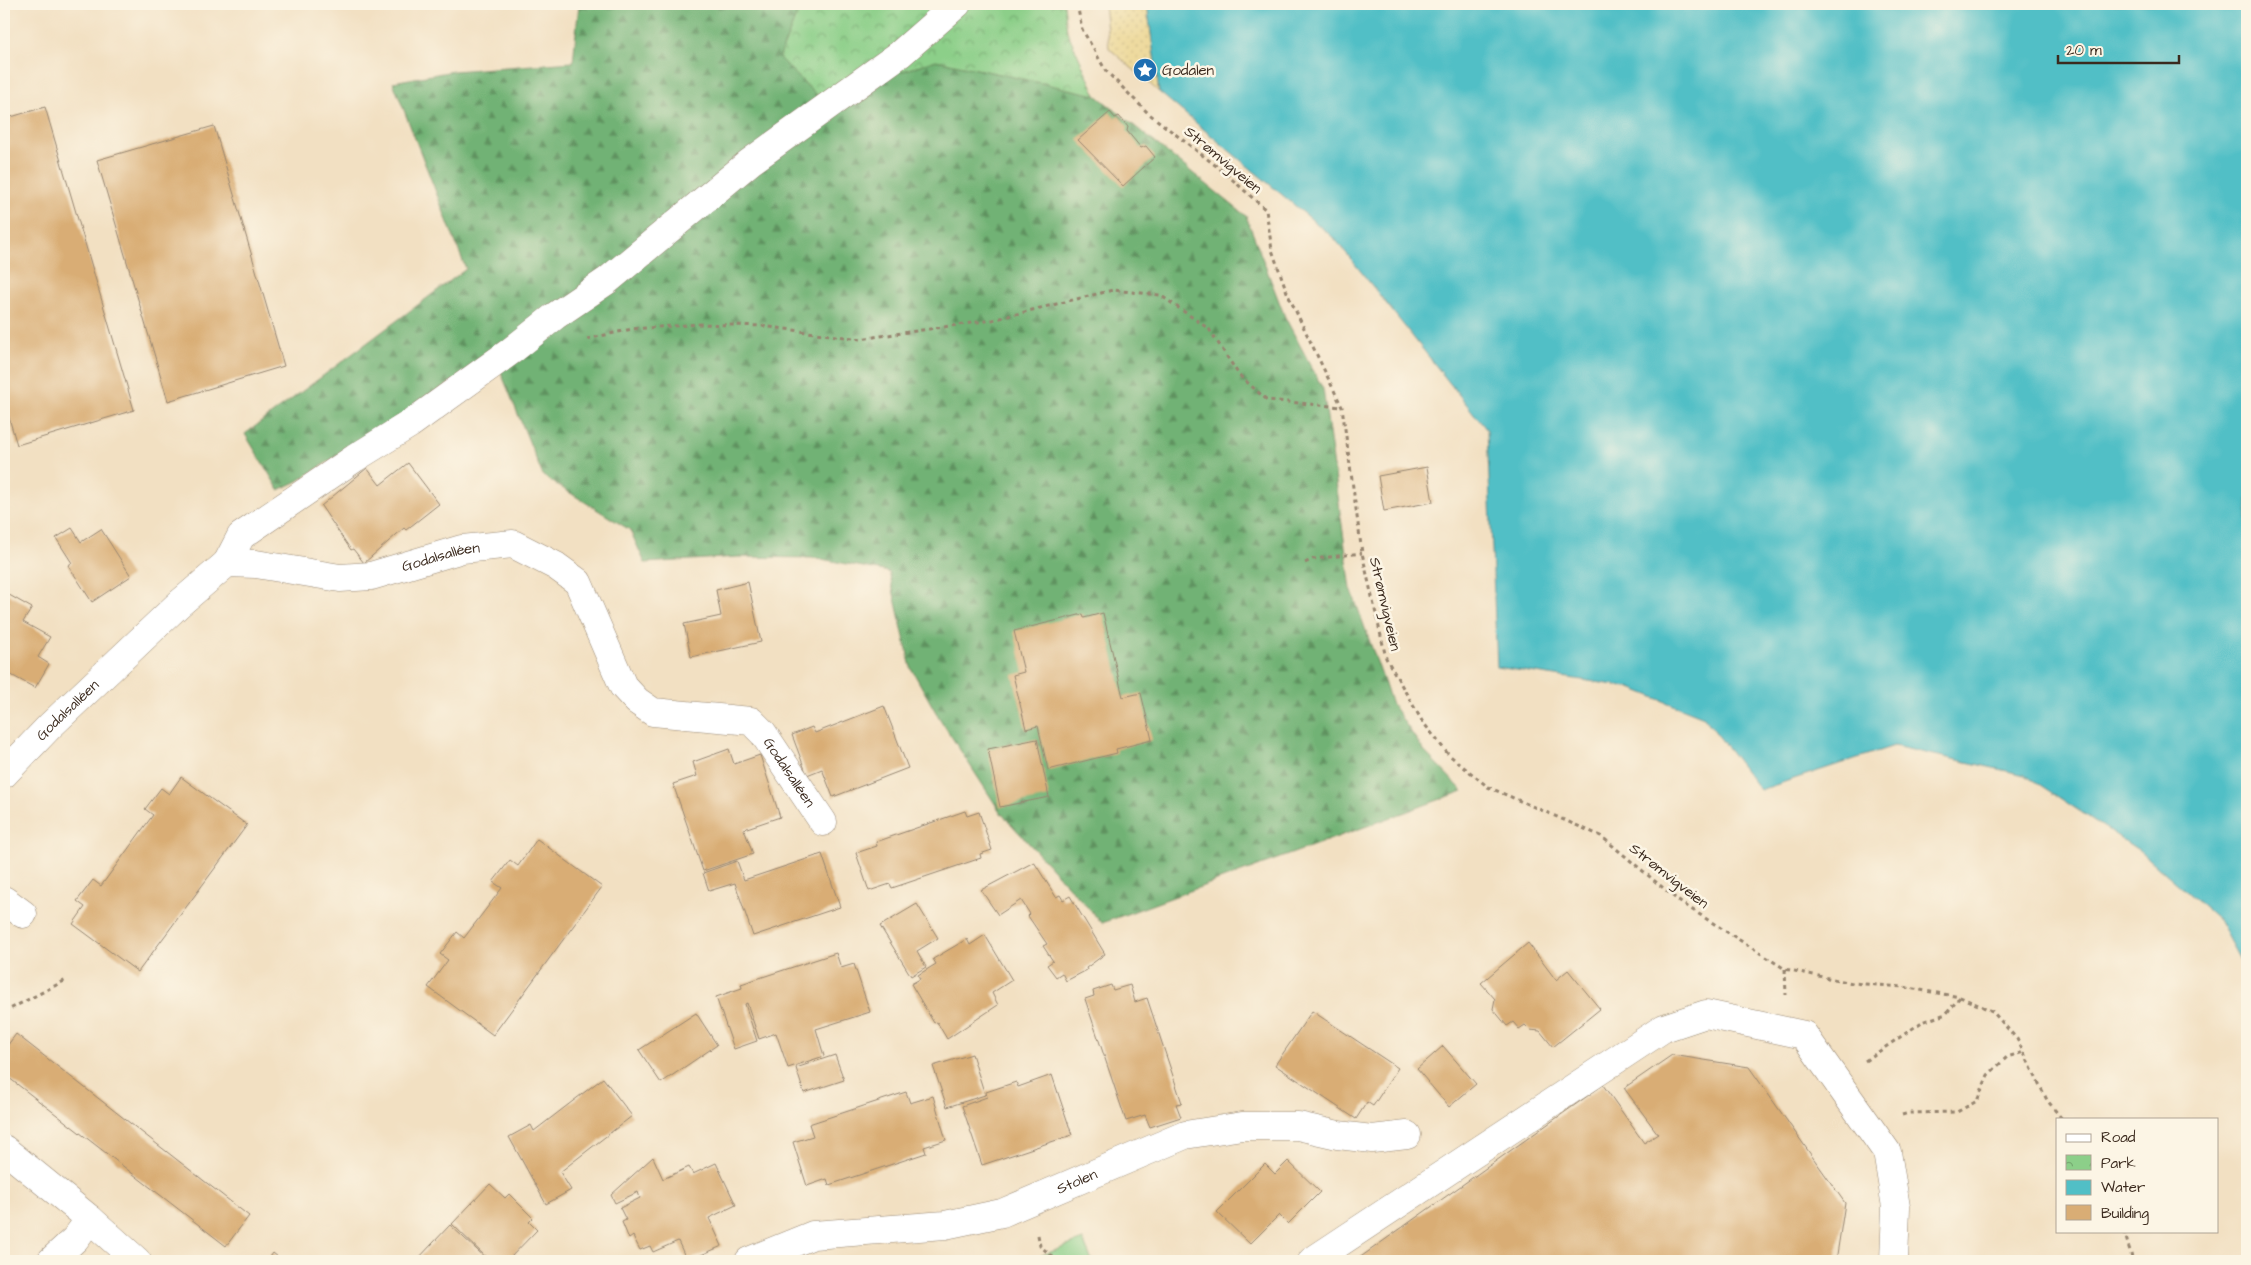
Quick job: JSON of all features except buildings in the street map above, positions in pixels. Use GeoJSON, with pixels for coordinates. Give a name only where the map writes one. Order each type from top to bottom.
{"type":"FeatureCollection","features":[{"type":"Feature","properties":{"kind":"street"},"geometry":{"type":"LineString","coordinates":[[227,563],[241,536],[355,458],[410,424],[511,351],[555,316],[608,280],[750,162],[900,54],[956,4]]}},
{"type":"Feature","properties":{"kind":"street","name":"Godalsalléen"},"geometry":{"type":"LineString","coordinates":[[4,774],[50,726],[172,610],[227,563],[256,564],[340,578],[370,576],[462,549],[513,544],[556,566],[578,582],[623,686],[637,701],[653,712],[751,721],[763,733],[823,822]]}},
{"type":"Feature","properties":{"kind":"street"},"geometry":{"type":"LineString","coordinates":[[1312,1261],[1664,1028],[1706,1014],[1804,1035],[1887,1152],[1896,1207],[1894,1249],[1874,1261]]}},
{"type":"Feature","properties":{"kind":"street","name":"Stolen"},"geometry":{"type":"LineString","coordinates":[[749,1261],[813,1235],[945,1225],[1002,1213],[1185,1135],[1242,1126],[1298,1126],[1338,1135],[1372,1138],[1407,1135]]}},
{"type":"Feature","properties":{"kind":"street"},"geometry":{"type":"LineString","coordinates":[[4,1149],[90,1219],[136,1261]]}},
{"type":"Feature","properties":{"kind":"street"},"geometry":{"type":"LineString","coordinates":[[51,1261],[75,1239],[90,1219]]}},
{"type":"Feature","properties":{"kind":"path","name":"Strømvigveien"},"geometry":{"type":"LineString","coordinates":[[1077,4],[1082,29],[1106,71],[1148,113],[1224,172],[1266,210],[1272,250],[1288,295],[1342,407],[1362,553],[1386,658],[1422,721],[1448,754],[1488,786],[1601,836],[1680,902],[1785,969],[1852,983],[1903,987],[1960,997],[1992,1011],[2017,1039],[2047,1100],[2061,1118]]}},
{"type":"Feature","properties":{"kind":"path"},"geometry":{"type":"LineString","coordinates":[[579,340],[632,329],[682,324],[763,326],[860,339],[992,320],[1113,290],[1160,295],[1209,329],[1239,375],[1267,400],[1342,407]]}},
{"type":"Feature","properties":{"kind":"path"},"geometry":{"type":"LineString","coordinates":[[1305,563],[1313,559],[1362,553]]}},
{"type":"Feature","properties":{"kind":"path"},"geometry":{"type":"LineString","coordinates":[[4,1012],[68,979]]}},
{"type":"Feature","properties":{"kind":"path"},"geometry":{"type":"LineString","coordinates":[[1837,1081],[1922,1022],[1946,1014],[1960,997]]}},
{"type":"Feature","properties":{"kind":"path"},"geometry":{"type":"LineString","coordinates":[[1874,1134],[1895,1118],[1909,1113],[1957,1112],[1977,1100],[1988,1075],[2007,1057],[2024,1052]]}},
{"type":"Feature","properties":{"kind":"path"},"geometry":{"type":"LineString","coordinates":[[2124,1232],[2133,1261]]}},
{"type":"Feature","properties":{"kind":"green space"},"geometry":{"type":"Polygon","coordinates":[[[579,4],[801,4],[779,58],[820,98],[936,60],[1096,95],[1246,216],[1285,317],[1323,389],[1351,589],[1392,704],[1424,751],[1463,791],[1102,923],[1001,813],[938,716],[911,668],[889,572],[816,558],[738,557],[645,563],[630,530],[543,476],[494,355],[298,481],[279,490],[245,434],[466,269],[393,82],[453,71],[573,62],[579,4]]]}},
{"type":"Feature","properties":{"kind":"green space"},"geometry":{"type":"Polygon","coordinates":[[[801,4],[1064,4],[1067,31],[1096,95],[936,60],[820,98],[779,58],[801,4]]]}},
{"type":"Feature","properties":{"kind":"green space"},"geometry":{"type":"Polygon","coordinates":[[[1083,1240],[1092,1261],[1042,1261],[1040,1256],[1083,1240]]]}},
{"type":"Feature","properties":{"kind":"sand","name":"Godalen"},"geometry":{"type":"Polygon","coordinates":[[[1104,4],[1147,4],[1159,92],[1109,48],[1104,4]]]}},
{"type":"Feature","properties":{"kind":"water"},"geometry":{"type":"Polygon","coordinates":[[[1147,4],[2247,4],[2247,973],[2217,918],[2140,851],[2025,775],[1894,746],[1760,790],[1704,717],[1628,687],[1497,667],[1487,430],[1335,239],[1159,92],[1147,4]]]}},
{"type":"Feature","properties":{"kind":"place","name":"Godalen"},"geometry":{"type":"Point","coordinates":[1145,70]}}]}
